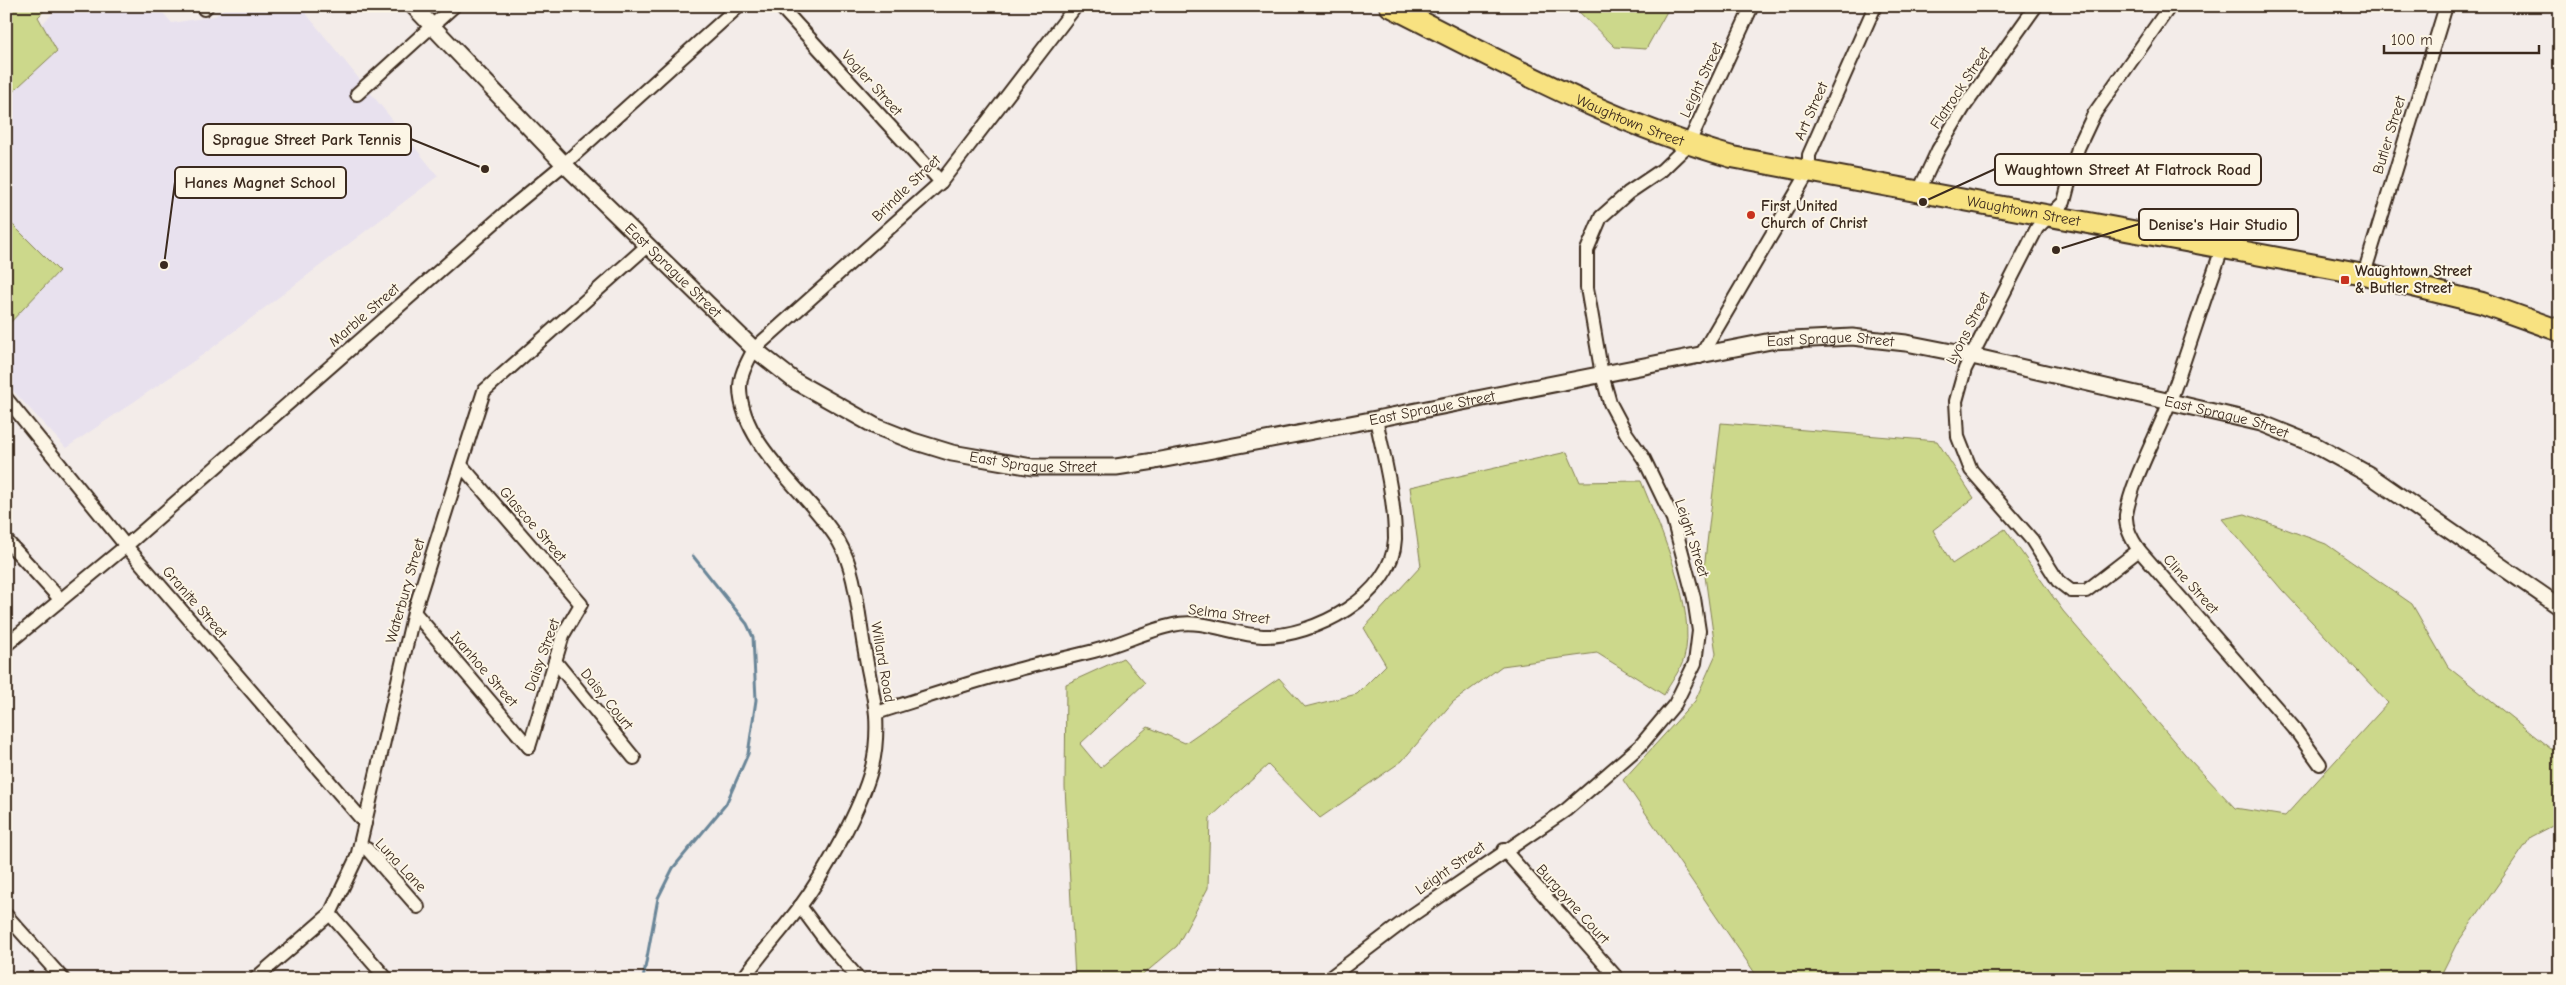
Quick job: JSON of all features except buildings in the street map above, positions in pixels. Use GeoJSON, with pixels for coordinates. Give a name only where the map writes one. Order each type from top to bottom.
{"type":"FeatureCollection","features":[{"type":"Feature","properties":{"kind":"main road","name":"Waughtown Street"},"geometry":{"type":"LineString","coordinates":[[1390,6],[1597,110],[1688,145],[1732,157],[1918,193],[2364,274],[2482,303],[2560,331]]}},
{"type":"Feature","properties":{"kind":"street","name":"East Sprague Street"},"geometry":{"type":"LineString","coordinates":[[413,6],[564,164],[754,349],[795,381],[875,426],[952,453],[1032,467],[1116,467],[1602,376],[1771,341],[1852,337],[1906,344],[1972,356],[2170,400],[2261,423],[2315,445],[2368,474],[2560,607]]}},
{"type":"Feature","properties":{"kind":"street"},"geometry":{"type":"LineString","coordinates":[[357,94],[432,28],[454,6]]}},
{"type":"Feature","properties":{"kind":"street","name":"Marble Street"},"geometry":{"type":"LineString","coordinates":[[6,645],[126,546],[512,207],[564,164],[740,6]]}},
{"type":"Feature","properties":{"kind":"street","name":"Vogler Street"},"geometry":{"type":"LineString","coordinates":[[780,6],[941,182]]}},
{"type":"Feature","properties":{"kind":"street","name":"Brindle Street"},"geometry":{"type":"LineString","coordinates":[[754,349],[941,182],[1076,6]]}},
{"type":"Feature","properties":{"kind":"street","name":"Leight Street"},"geometry":{"type":"LineString","coordinates":[[1328,979],[1361,952],[1504,850],[1566,810],[1640,746],[1675,704],[1695,663],[1698,623],[1694,598],[1673,519],[1644,459],[1626,433],[1610,403],[1602,376],[1587,288],[1587,250],[1601,217],[1628,193],[1662,170],[1688,145],[1752,6]]}},
{"type":"Feature","properties":{"kind":"street","name":"Art Street"},"geometry":{"type":"LineString","coordinates":[[1700,357],[1809,172],[1809,154],[1876,6]]}},
{"type":"Feature","properties":{"kind":"street","name":"Flatrock Street"},"geometry":{"type":"LineString","coordinates":[[1918,193],[1938,150],[1964,107],[2036,6]]}},
{"type":"Feature","properties":{"kind":"street","name":"Lyons Street"},"geometry":{"type":"LineString","coordinates":[[2139,550],[2086,591],[2070,591],[2058,580],[2032,540],[1980,483],[1965,459],[1956,428],[1956,401],[1964,369],[2037,228],[2064,202],[2078,148],[2094,114],[2170,6]]}},
{"type":"Feature","properties":{"kind":"street","name":"Butler Street"},"geometry":{"type":"LineString","coordinates":[[2364,274],[2446,6]]}},
{"type":"Feature","properties":{"kind":"street","name":"Waterbury Street"},"geometry":{"type":"LineString","coordinates":[[255,979],[330,914],[348,879],[360,846],[414,612],[484,391],[647,246]]}},
{"type":"Feature","properties":{"kind":"street","name":"Cline Street"},"geometry":{"type":"LineString","coordinates":[[2222,249],[2170,400],[2130,499],[2126,517],[2131,540],[2294,728],[2320,764]]}},
{"type":"Feature","properties":{"kind":"street","name":"Willard Road"},"geometry":{"type":"LineString","coordinates":[[743,979],[800,906],[854,813],[864,792],[876,744],[876,713],[854,590],[845,554],[825,521],[767,453],[748,420],[740,388],[746,365],[754,349]]}},
{"type":"Feature","properties":{"kind":"street","name":"Granite Street"},"geometry":{"type":"LineString","coordinates":[[6,398],[126,546],[364,823]]}},
{"type":"Feature","properties":{"kind":"street","name":"Selma Street"},"geometry":{"type":"LineString","coordinates":[[876,713],[1014,670],[1096,651],[1173,625],[1188,623],[1245,634],[1285,635],[1306,630],[1333,619],[1348,609],[1378,580],[1390,561],[1395,540],[1386,469],[1376,419]]}},
{"type":"Feature","properties":{"kind":"street","name":"Glascoe Street"},"geometry":{"type":"LineString","coordinates":[[461,465],[581,604]]}},
{"type":"Feature","properties":{"kind":"street"},"geometry":{"type":"LineString","coordinates":[[6,540],[60,599]]}},
{"type":"Feature","properties":{"kind":"street","name":"Daisy Street"},"geometry":{"type":"LineString","coordinates":[[529,747],[564,635],[581,604]]}},
{"type":"Feature","properties":{"kind":"street","name":"Ivanhoe Street"},"geometry":{"type":"LineString","coordinates":[[414,612],[529,747]]}},
{"type":"Feature","properties":{"kind":"street","name":"Daisy Court"},"geometry":{"type":"LineString","coordinates":[[555,661],[634,758]]}},
{"type":"Feature","properties":{"kind":"street","name":"Luna Lane"},"geometry":{"type":"LineString","coordinates":[[360,846],[367,849],[418,907]]}},
{"type":"Feature","properties":{"kind":"street","name":"Burgoyne Court"},"geometry":{"type":"LineString","coordinates":[[1504,850],[1618,979]]}},
{"type":"Feature","properties":{"kind":"street"},"geometry":{"type":"LineString","coordinates":[[800,906],[826,941],[859,979]]}},
{"type":"Feature","properties":{"kind":"street"},"geometry":{"type":"LineString","coordinates":[[330,914],[388,979]]}},
{"type":"Feature","properties":{"kind":"street"},"geometry":{"type":"LineString","coordinates":[[6,915],[64,979]]}},
{"type":"Feature","properties":{"kind":"shaded area"},"geometry":{"type":"Polygon","coordinates":[[[60,6],[157,6],[172,23],[215,16],[227,6],[300,6],[438,176],[204,354],[66,448],[6,383],[6,61],[60,6]]]}},
{"type":"Feature","properties":{"kind":"green space"},"geometry":{"type":"Polygon","coordinates":[[[6,6],[49,6],[38,17],[57,51],[6,98],[6,6]]]}},
{"type":"Feature","properties":{"kind":"green space"},"geometry":{"type":"Polygon","coordinates":[[[1573,6],[1670,6],[1646,49],[1615,47],[1573,6]]]}},
{"type":"Feature","properties":{"kind":"green space"},"geometry":{"type":"Polygon","coordinates":[[[6,218],[59,271],[6,327],[6,218]]]}},
{"type":"Feature","properties":{"kind":"green space"},"geometry":{"type":"Polygon","coordinates":[[[1721,423],[1937,441],[1974,498],[1933,530],[1952,564],[2005,529],[2063,611],[2190,760],[2235,808],[2285,816],[2388,703],[2282,590],[2222,519],[2245,514],[2326,544],[2412,604],[2448,667],[2551,749],[2560,748],[2560,822],[2531,837],[2456,945],[2439,979],[1759,979],[1623,780],[1695,701],[1716,654],[1704,569],[1721,423]]]}},
{"type":"Feature","properties":{"kind":"green space"},"geometry":{"type":"Polygon","coordinates":[[[1567,452],[1580,482],[1641,481],[1657,521],[1675,568],[1686,616],[1687,638],[1683,663],[1664,695],[1597,653],[1502,666],[1453,702],[1402,761],[1320,818],[1268,765],[1210,818],[1208,888],[1177,946],[1138,979],[1075,979],[1065,787],[1066,684],[1123,658],[1145,683],[1080,744],[1100,768],[1148,727],[1185,743],[1279,678],[1305,707],[1357,694],[1386,665],[1364,628],[1421,566],[1410,487],[1567,452]]]}},
{"type":"Feature","properties":{"kind":"waterway"},"geometry":{"type":"LineString","coordinates":[[643,979],[658,898],[673,868],[726,804],[748,754],[756,700],[753,637],[747,624],[693,556]]}},
{"type":"Feature","properties":{"kind":"place","name":"Sprague Street Park Tennis"},"geometry":{"type":"Point","coordinates":[485,169]}},
{"type":"Feature","properties":{"kind":"place","name":"Waughtown Street At Flatrock Road"},"geometry":{"type":"Point","coordinates":[1923,202]}},
{"type":"Feature","properties":{"kind":"place","name":"First United Church of Christ"},"geometry":{"type":"Point","coordinates":[1751,215]}},
{"type":"Feature","properties":{"kind":"place","name":"Denise's Hair Studio"},"geometry":{"type":"Point","coordinates":[2056,250]}},
{"type":"Feature","properties":{"kind":"place","name":"Hanes Magnet School"},"geometry":{"type":"Point","coordinates":[164,265]}},
{"type":"Feature","properties":{"kind":"place","name":"Waughtown Street & Butler Street"},"geometry":{"type":"Point","coordinates":[2345,280]}}]}
